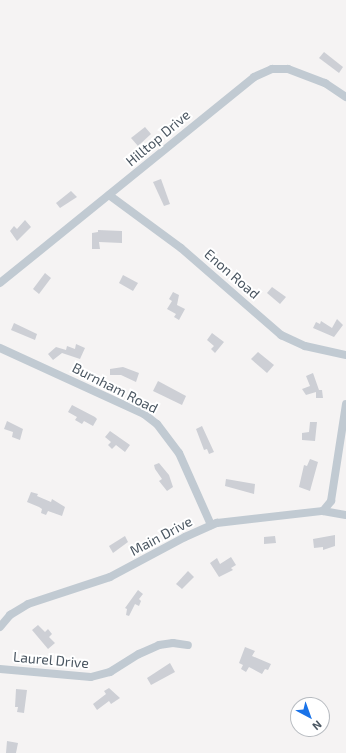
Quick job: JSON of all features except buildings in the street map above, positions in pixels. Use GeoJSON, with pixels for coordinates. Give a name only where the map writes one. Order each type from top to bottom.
{"type":"FeatureCollection","features":[{"type":"Feature","properties":{"kind":"street","name":"Hilltop Drive"},"geometry":{"type":"LineString","coordinates":[[0,283],[239,88],[263,72],[288,69],[325,83],[346,97]]}},
{"type":"Feature","properties":{"kind":"street","name":"Enon Road"},"geometry":{"type":"LineString","coordinates":[[109,195],[181,248],[281,335],[305,346],[346,355]]}},
{"type":"Feature","properties":{"kind":"street","name":"Burnham Road"},"geometry":{"type":"LineString","coordinates":[[0,348],[144,414],[157,424],[179,453],[211,526]]}},
{"type":"Feature","properties":{"kind":"street"},"geometry":{"type":"LineString","coordinates":[[323,511],[331,501],[346,404]]}},
{"type":"Feature","properties":{"kind":"street","name":"Main Drive"},"geometry":{"type":"LineString","coordinates":[[0,627],[10,614],[28,604],[110,577],[211,526],[234,520],[299,516],[323,511],[346,515]]}},
{"type":"Feature","properties":{"kind":"street","name":"Laurel Drive"},"geometry":{"type":"LineString","coordinates":[[0,669],[91,677],[110,672],[139,654],[160,645],[173,643],[188,645]]}}]}
